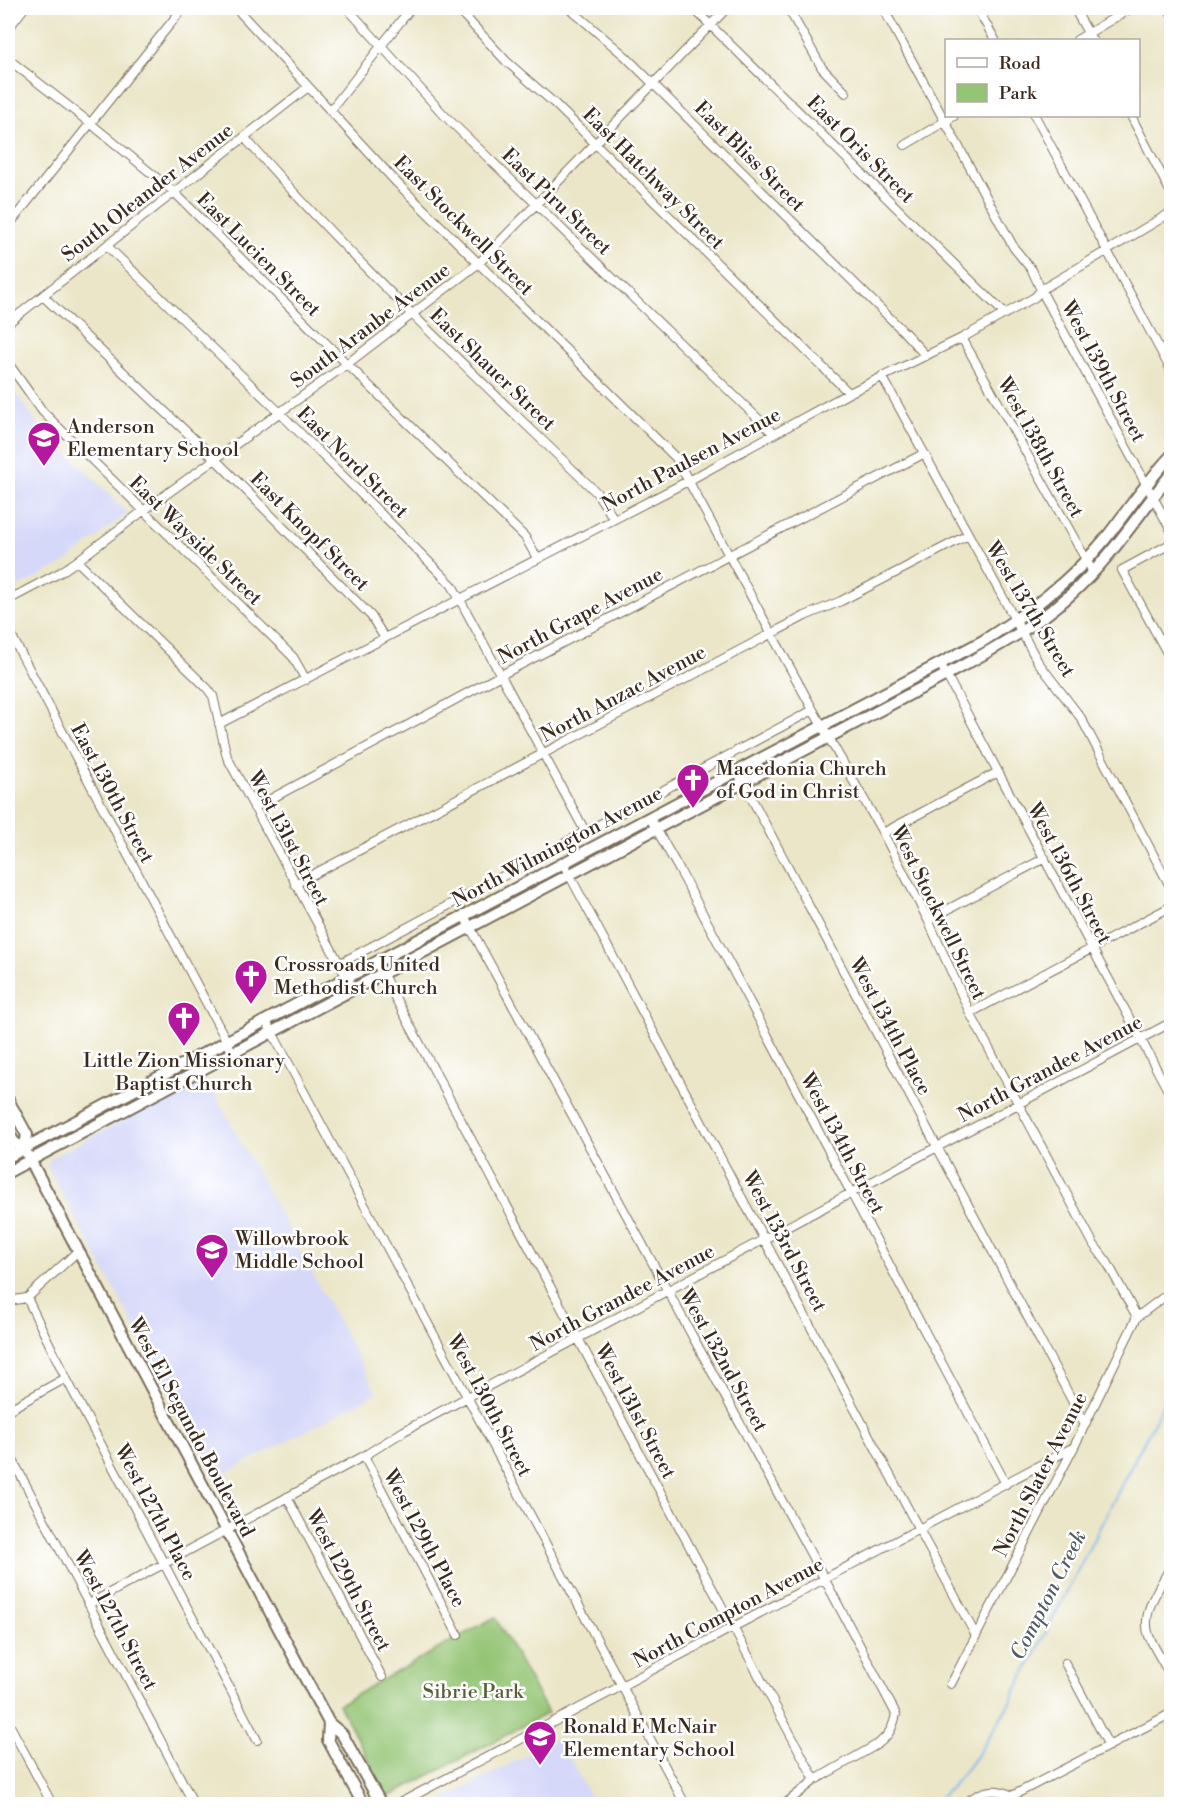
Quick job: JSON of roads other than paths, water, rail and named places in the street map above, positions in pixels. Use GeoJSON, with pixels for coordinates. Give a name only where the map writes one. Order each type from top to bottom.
{"type":"FeatureCollection","features":[{"type":"Feature","properties":{"kind":"main road","name":"North Wilmington Avenue"},"geometry":{"type":"LineString","coordinates":[[8,1157],[650,818],[1016,620],[1046,598],[1086,561],[1107,537],[1146,483],[1172,455]]}},
{"type":"Feature","properties":{"kind":"main road","name":"North Wilmington Avenue"},"geometry":{"type":"LineString","coordinates":[[8,1172],[1023,632],[1070,596],[1093,572],[1172,473]]}},
{"type":"Feature","properties":{"kind":"main road"},"geometry":{"type":"LineString","coordinates":[[8,1100],[27,1135],[24,1149],[14,1142],[8,1132]]}},
{"type":"Feature","properties":{"kind":"main road","name":"West El Segundo Boulevard"},"geometry":{"type":"LineString","coordinates":[[24,1149],[32,1159],[78,1251],[329,1723],[342,1734],[381,1804]]}},
{"type":"Feature","properties":{"kind":"main road","name":"West El Segundo Boulevard"},"geometry":{"type":"LineString","coordinates":[[329,1723],[328,1740],[363,1804]]}},
{"type":"Feature","properties":{"kind":"street"},"geometry":{"type":"LineString","coordinates":[[8,29],[24,8]]}},
{"type":"Feature","properties":{"kind":"street"},"geometry":{"type":"LineString","coordinates":[[8,226],[183,8]]}},
{"type":"Feature","properties":{"kind":"street","name":"East Stockwell Street"},"geometry":{"type":"LineString","coordinates":[[236,8],[396,182],[676,458]]}},
{"type":"Feature","properties":{"kind":"street","name":"East Piru Street"},"geometry":{"type":"LineString","coordinates":[[347,8],[445,116],[774,434]]}},
{"type":"Feature","properties":{"kind":"street"},"geometry":{"type":"LineString","coordinates":[[330,111],[411,8]]}},
{"type":"Feature","properties":{"kind":"street","name":"East Hatchway Street"},"geometry":{"type":"LineString","coordinates":[[457,8],[506,61],[554,103],[849,393]]}},
{"type":"Feature","properties":{"kind":"street","name":"East Bliss Street"},"geometry":{"type":"LineString","coordinates":[[568,8],[625,56],[926,356]]}},
{"type":"Feature","properties":{"kind":"street","name":"East Oris Street"},"geometry":{"type":"LineString","coordinates":[[693,8],[1005,314]]}},
{"type":"Feature","properties":{"kind":"street","name":"South Aranbe Avenue"},"geometry":{"type":"LineString","coordinates":[[8,600],[77,561],[347,364],[479,263],[727,8]]}},
{"type":"Feature","properties":{"kind":"street"},"geometry":{"type":"LineString","coordinates":[[788,8],[822,68],[846,93]]}},
{"type":"Feature","properties":{"kind":"street","name":"West 139th Street"},"geometry":{"type":"LineString","coordinates":[[883,8],[1014,248],[1032,270],[1172,532]]}},
{"type":"Feature","properties":{"kind":"street"},"geometry":{"type":"LineString","coordinates":[[978,8],[994,39]]}},
{"type":"Feature","properties":{"kind":"street"},"geometry":{"type":"LineString","coordinates":[[1074,8],[1090,37],[1131,8]]}},
{"type":"Feature","properties":{"kind":"street"},"geometry":{"type":"LineString","coordinates":[[1168,8],[1172,14]]}},
{"type":"Feature","properties":{"kind":"street","name":"East Lucien Street"},"geometry":{"type":"LineString","coordinates":[[8,59],[174,192],[525,537],[537,558]]}},
{"type":"Feature","properties":{"kind":"street","name":"South Oleander Avenue"},"geometry":{"type":"LineString","coordinates":[[8,323],[308,87]]}},
{"type":"Feature","properties":{"kind":"street"},"geometry":{"type":"LineString","coordinates":[[905,145],[952,117]]}},
{"type":"Feature","properties":{"kind":"street"},"geometry":{"type":"LineString","coordinates":[[1036,117],[1172,372]]}},
{"type":"Feature","properties":{"kind":"street"},"geometry":{"type":"LineString","coordinates":[[1132,117],[1172,195]]}},
{"type":"Feature","properties":{"kind":"street","name":"East Shauer Street"},"geometry":{"type":"LineString","coordinates":[[244,137],[295,196],[412,314],[597,493],[614,519]]}},
{"type":"Feature","properties":{"kind":"street","name":"North Paulsen Avenue"},"geometry":{"type":"LineString","coordinates":[[219,724],[688,481],[849,393],[962,338],[1035,297],[1041,290],[1172,212]]}},
{"type":"Feature","properties":{"kind":"street","name":"East Nord Street"},"geometry":{"type":"LineString","coordinates":[[107,246],[445,577],[460,598],[585,831]]}},
{"type":"Feature","properties":{"kind":"street","name":"East Knopf Street"},"geometry":{"type":"LineString","coordinates":[[43,296],[216,460],[371,616],[384,637]]}},
{"type":"Feature","properties":{"kind":"street","name":"West 138th Street"},"geometry":{"type":"LineString","coordinates":[[962,338],[1093,572]]}},
{"type":"Feature","properties":{"kind":"street","name":"East Wayside Street"},"geometry":{"type":"LineString","coordinates":[[8,363],[43,412],[293,657],[306,680]]}},
{"type":"Feature","properties":{"kind":"street","name":"West 137th Street"},"geometry":{"type":"LineString","coordinates":[[882,376],[1038,662],[1081,718],[1172,890]]}},
{"type":"Feature","properties":{"kind":"street","name":"North Grape Avenue"},"geometry":{"type":"LineString","coordinates":[[254,808],[501,675],[923,454]]}},
{"type":"Feature","properties":{"kind":"street","name":"West Stockwell Street"},"geometry":{"type":"LineString","coordinates":[[676,458],[813,710],[883,833],[928,920],[970,1013],[1094,1245],[1107,1262],[1137,1317]]}},
{"type":"Feature","properties":{"kind":"street","name":"North Anzac Avenue"},"geometry":{"type":"LineString","coordinates":[[295,884],[772,633],[841,601],[968,535]]}},
{"type":"Feature","properties":{"kind":"street"},"geometry":{"type":"LineString","coordinates":[[1172,543],[1122,570],[1172,662]]}},
{"type":"Feature","properties":{"kind":"street","name":"West 131st Street"},"geometry":{"type":"LineString","coordinates":[[77,561],[213,696],[227,757],[353,989]]}},
{"type":"Feature","properties":{"kind":"street","name":"East 130th Street"},"geometry":{"type":"LineString","coordinates":[[8,629],[227,1042]]}},
{"type":"Feature","properties":{"kind":"street","name":"West 136th Street"},"geometry":{"type":"LineString","coordinates":[[940,663],[1172,1098]]}},
{"type":"Feature","properties":{"kind":"street"},"geometry":{"type":"LineString","coordinates":[[339,964],[813,710]]}},
{"type":"Feature","properties":{"kind":"street","name":"West 134th Place"},"geometry":{"type":"LineString","coordinates":[[737,771],[1084,1423]]}},
{"type":"Feature","properties":{"kind":"street"},"geometry":{"type":"LineString","coordinates":[[883,833],[998,772]]}},
{"type":"Feature","properties":{"kind":"street","name":"West 134th Street"},"geometry":{"type":"LineString","coordinates":[[650,818],[1006,1484]]}},
{"type":"Feature","properties":{"kind":"street"},"geometry":{"type":"LineString","coordinates":[[928,920],[1045,858]]}},
{"type":"Feature","properties":{"kind":"street","name":"West 133rd Street"},"geometry":{"type":"LineString","coordinates":[[563,863],[976,1636]]}},
{"type":"Feature","properties":{"kind":"street"},"geometry":{"type":"LineString","coordinates":[[970,1013],[1172,906]]}},
{"type":"Feature","properties":{"kind":"street","name":"West 132nd Street"},"geometry":{"type":"LineString","coordinates":[[464,916],[896,1714],[894,1727],[887,1737],[871,1749],[815,1780]]}},
{"type":"Feature","properties":{"kind":"street","name":"West 131st Street"},"geometry":{"type":"LineString","coordinates":[[376,962],[815,1780]]}},
{"type":"Feature","properties":{"kind":"street","name":"West 130th Street"},"geometry":{"type":"LineString","coordinates":[[266,1021],[685,1804]]}},
{"type":"Feature","properties":{"kind":"street","name":"North Grandee Avenue"},"geometry":{"type":"LineString","coordinates":[[89,1604],[364,1456],[404,1431],[1172,1022]]}},
{"type":"Feature","properties":{"kind":"street"},"geometry":{"type":"LineString","coordinates":[[227,1042],[233,1053]]}},
{"type":"Feature","properties":{"kind":"street"},"geometry":{"type":"LineString","coordinates":[[8,1300],[27,1298],[78,1251]]}},
{"type":"Feature","properties":{"kind":"street","name":"North Slater Avenue"},"geometry":{"type":"LineString","coordinates":[[951,1684],[1074,1447],[1137,1317],[1172,1290]]}},
{"type":"Feature","properties":{"kind":"street","name":"West 127th Place"},"geometry":{"type":"LineString","coordinates":[[27,1298],[66,1378],[257,1740]]}},
{"type":"Feature","properties":{"kind":"street"},"geometry":{"type":"LineString","coordinates":[[8,1410],[66,1378]]}},
{"type":"Feature","properties":{"kind":"street","name":"North Compton Avenue"},"geometry":{"type":"LineString","coordinates":[[398,1804],[1074,1447]]}},
{"type":"Feature","properties":{"kind":"street","name":"West 127th Street"},"geometry":{"type":"LineString","coordinates":[[8,1451],[194,1804]]}},
{"type":"Feature","properties":{"kind":"street","name":"West 129th Place"},"geometry":{"type":"LineString","coordinates":[[364,1456],[458,1635]]}},
{"type":"Feature","properties":{"kind":"street","name":"West 129th Street"},"geometry":{"type":"LineString","coordinates":[[287,1497],[382,1677]]}},
{"type":"Feature","properties":{"kind":"street"},"geometry":{"type":"LineString","coordinates":[[1172,1565],[1151,1605],[1147,1620],[1149,1635],[1172,1678]]}},
{"type":"Feature","properties":{"kind":"street"},"geometry":{"type":"LineString","coordinates":[[1065,1663],[1109,1746]]}},
{"type":"Feature","properties":{"kind":"street"},"geometry":{"type":"LineString","coordinates":[[1012,1796],[1172,1713]]}},
{"type":"Feature","properties":{"kind":"street"},"geometry":{"type":"LineString","coordinates":[[8,1722],[52,1804]]}},
{"type":"Feature","properties":{"kind":"street"},"geometry":{"type":"LineString","coordinates":[[785,1804],[815,1780]]}},
{"type":"Feature","properties":{"kind":"street"},"geometry":{"type":"LineString","coordinates":[[965,1804],[974,1796],[995,1790],[1012,1796],[1016,1804]]}},
{"type":"Feature","properties":{"kind":"waterway","name":"Compton Creek"},"geometry":{"type":"LineString","coordinates":[[933,1804],[966,1770],[1009,1704],[1172,1387]]}},
{"type":"Feature","properties":{"kind":"place","name":"Anderson Elementary School"},"geometry":{"type":"Point","coordinates":[44,467]}},
{"type":"Feature","properties":{"kind":"place","name":"Macedonia Church of God in Christ"},"geometry":{"type":"Point","coordinates":[693,809]}},
{"type":"Feature","properties":{"kind":"place","name":"Crossroads United Methodist Church"},"geometry":{"type":"Point","coordinates":[251,1005]}},
{"type":"Feature","properties":{"kind":"place","name":"Little Zion Missionary Baptist Church"},"geometry":{"type":"Point","coordinates":[184,1047]}},
{"type":"Feature","properties":{"kind":"place","name":"Willowbrook Middle School"},"geometry":{"type":"Point","coordinates":[212,1279]}},
{"type":"Feature","properties":{"kind":"place","name":"Ronald E McNair Elementary School"},"geometry":{"type":"Point","coordinates":[540,1766]}},
{"type":"Feature","properties":{"kind":"park label","name":"Sibrie Park"},"geometry":{"type":"Point","coordinates":[473,1691]}}]}
